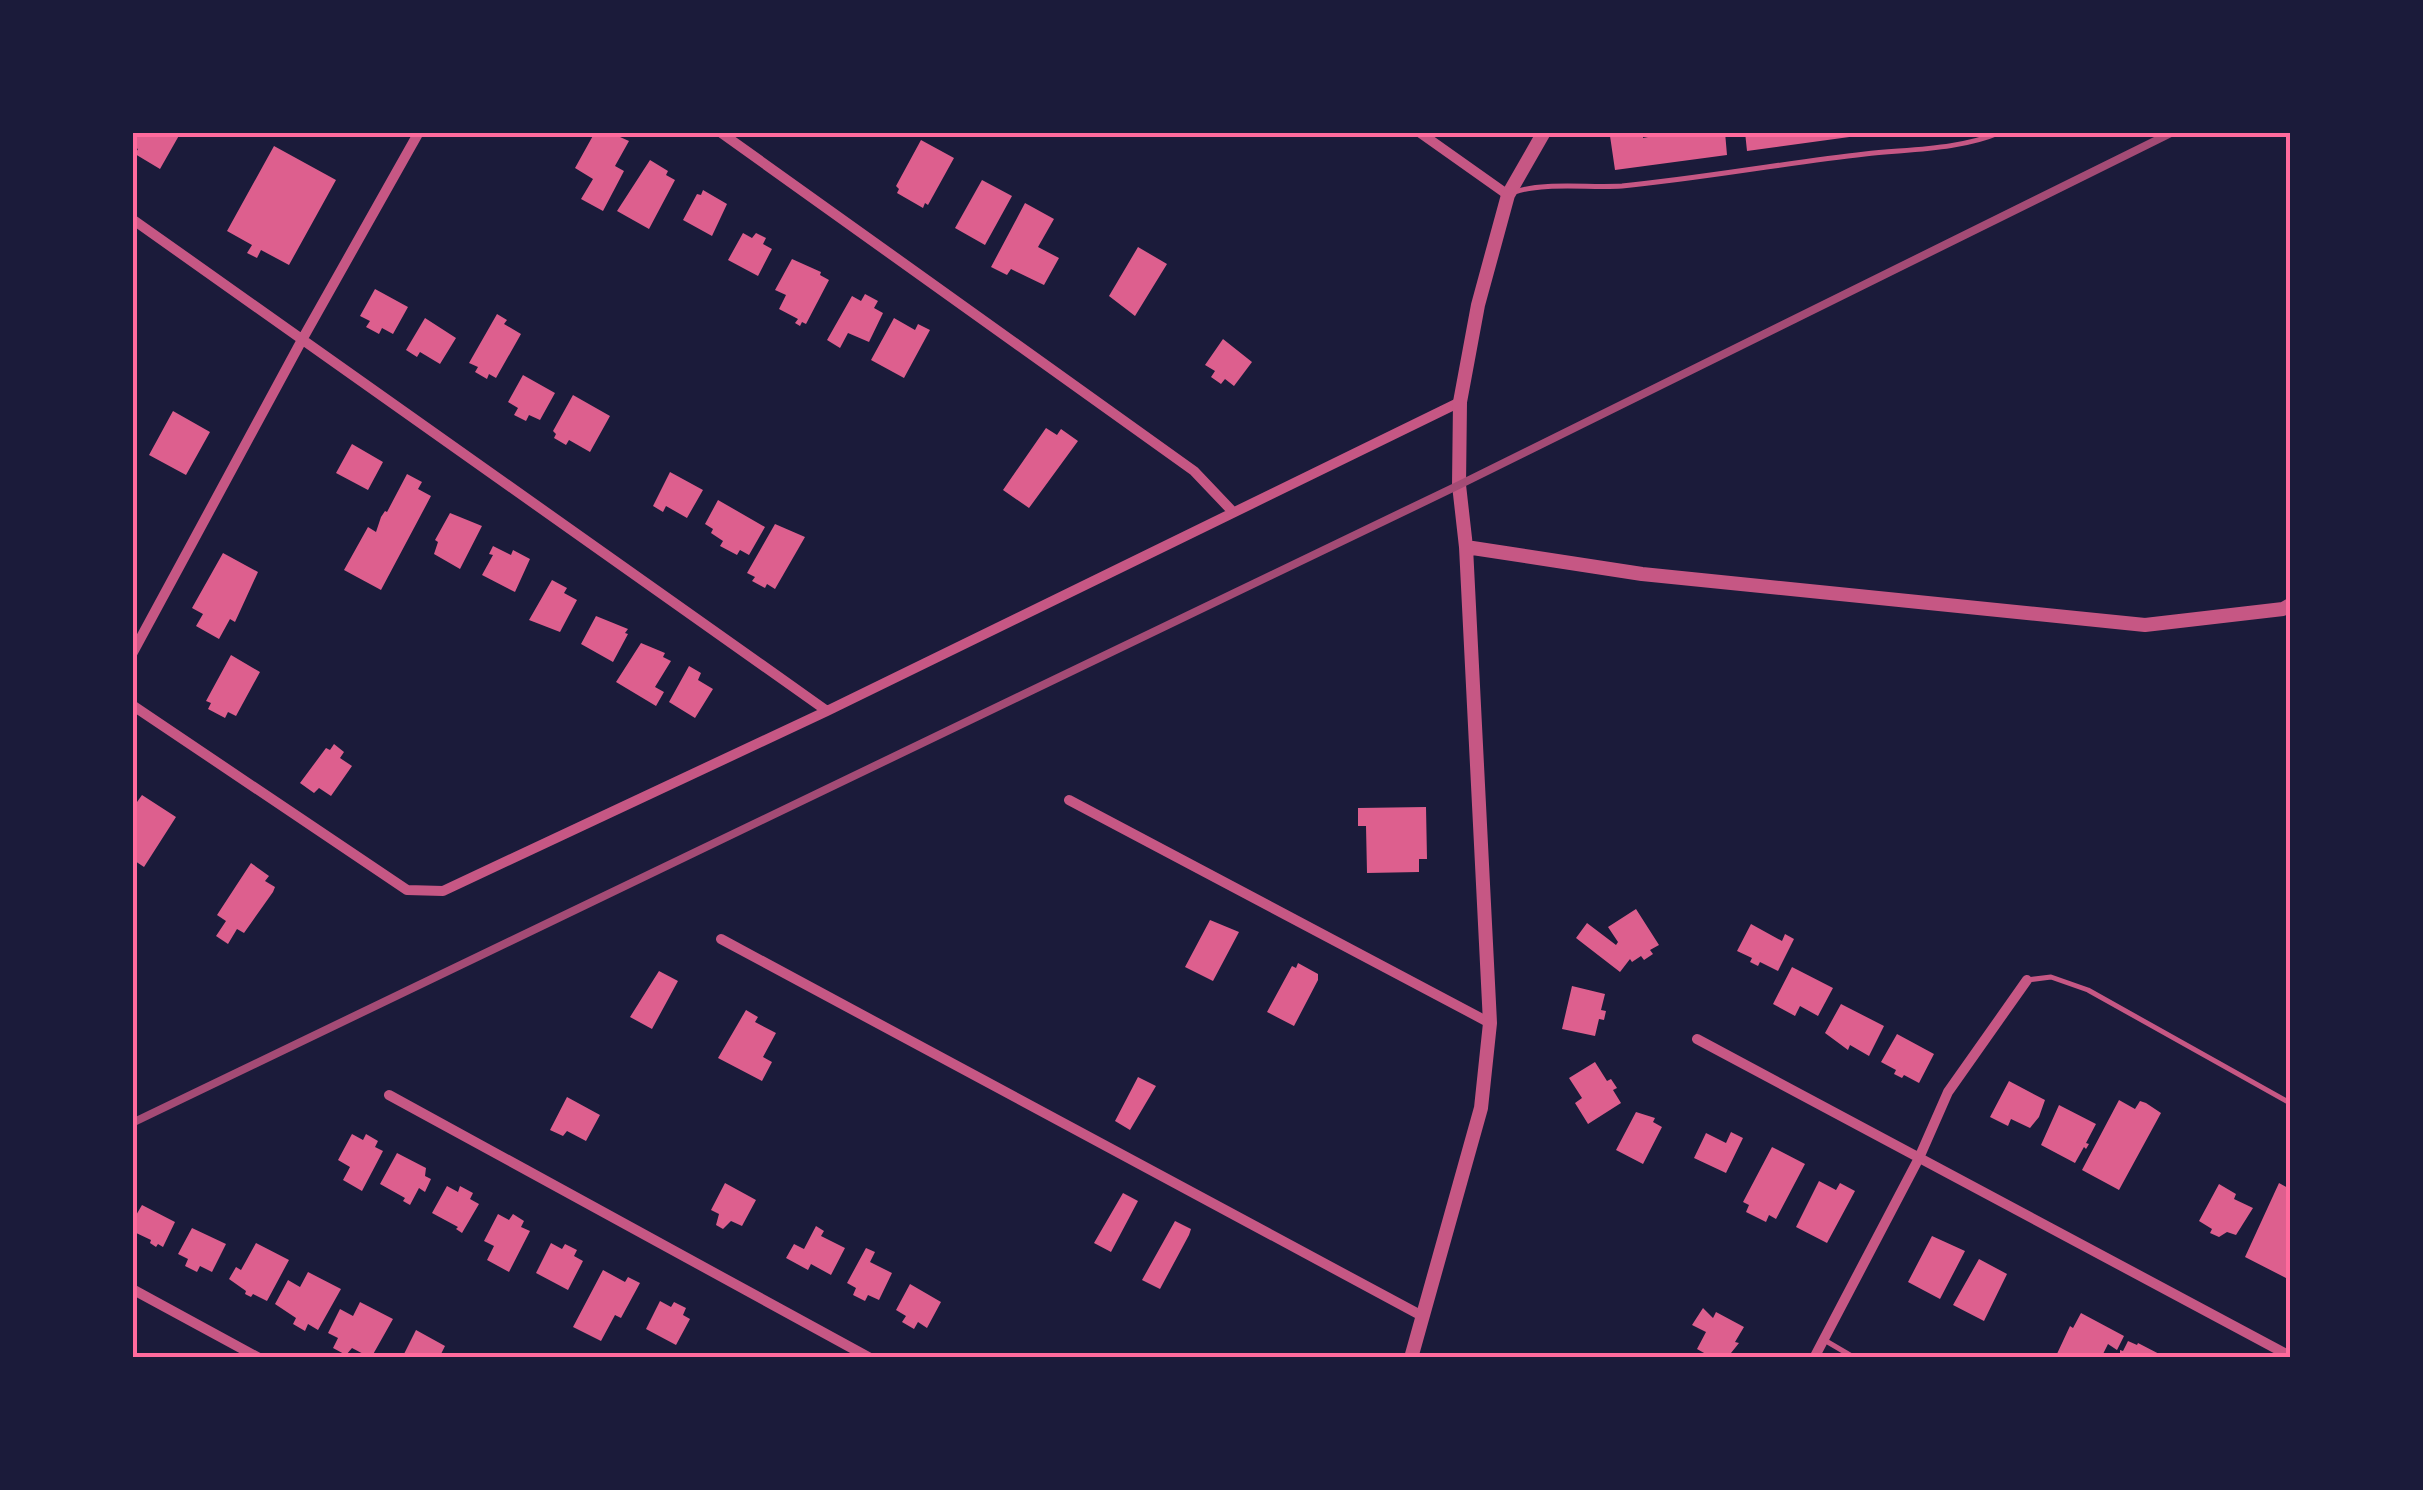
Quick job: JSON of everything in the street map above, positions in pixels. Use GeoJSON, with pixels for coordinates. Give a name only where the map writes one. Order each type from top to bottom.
{"type":"FeatureCollection","features":[{"type":"Feature","properties":{"kind":"street"},"geometry":{"type":"LineString","coordinates":[[132,654],[419,132]]}},
{"type":"Feature","properties":{"kind":"street"},"geometry":{"type":"LineString","coordinates":[[720,132],[1194,471],[1234,512]]}},
{"type":"Feature","properties":{"kind":"street"},"geometry":{"type":"LineString","coordinates":[[1419,132],[1508,195]]}},
{"type":"Feature","properties":{"kind":"street"},"geometry":{"type":"LineString","coordinates":[[1411,1358],[1482,1108],[1490,1023],[1466,547],[1458,485],[1460,402],[1478,305],[1508,195],[1544,132]]}},
{"type":"Feature","properties":{"kind":"street"},"geometry":{"type":"LineString","coordinates":[[132,219],[826,711]]}},
{"type":"Feature","properties":{"kind":"street"},"geometry":{"type":"LineString","coordinates":[[132,705],[407,890],[443,891],[826,711],[1460,402]]}},
{"type":"Feature","properties":{"kind":"street"},"geometry":{"type":"LineString","coordinates":[[1466,547],[1642,574],[2145,625],[2283,609],[2290,605]]}},
{"type":"Feature","properties":{"kind":"street"},"geometry":{"type":"LineString","coordinates":[[1069,800],[1490,1023]]}},
{"type":"Feature","properties":{"kind":"street"},"geometry":{"type":"LineString","coordinates":[[721,939],[1424,1316]]}},
{"type":"Feature","properties":{"kind":"street"},"geometry":{"type":"LineString","coordinates":[[1814,1358],[1919,1158],[1948,1092],[2027,980]]}},
{"type":"Feature","properties":{"kind":"street"},"geometry":{"type":"LineString","coordinates":[[1697,1038],[2290,1356]]}},
{"type":"Feature","properties":{"kind":"street"},"geometry":{"type":"LineString","coordinates":[[389,1095],[870,1358]]}},
{"type":"Feature","properties":{"kind":"street"},"geometry":{"type":"LineString","coordinates":[[132,1290],[259,1358]]}},
{"type":"Feature","properties":{"kind":"lane"},"geometry":{"type":"LineString","coordinates":[[1508,195],[1532,186],[1586,188],[1704,178],[1866,154],[1914,151],[1985,139],[2001,132]]}},
{"type":"Feature","properties":{"kind":"lane"},"geometry":{"type":"LineString","coordinates":[[2027,980],[2052,978],[2088,990],[2290,1103]]}},
{"type":"Feature","properties":{"kind":"lane"},"geometry":{"type":"LineString","coordinates":[[1823,1340],[1855,1358]]}},
{"type":"Feature","properties":{"kind":"building"},"geometry":{"type":"Polygon","coordinates":[[[132,132],[181,132],[160,169],[135,154],[138,149],[132,146],[132,132]]]}},
{"type":"Feature","properties":{"kind":"building"},"geometry":{"type":"Polygon","coordinates":[[[595,132],[622,132],[620,137],[629,141],[615,166],[624,171],[603,211],[581,199],[593,179],[575,168],[595,132]]]}},
{"type":"Feature","properties":{"kind":"building"},"geometry":{"type":"Polygon","coordinates":[[[1673,132],[1725,132],[1727,155],[1615,170],[1610,136],[1643,133],[1643,138],[1673,132]]]}},
{"type":"Feature","properties":{"kind":"building"},"geometry":{"type":"Polygon","coordinates":[[[1745,132],[1864,132],[1864,135],[1747,151],[1745,132]]]}},
{"type":"Feature","properties":{"kind":"building"},"geometry":{"type":"Polygon","coordinates":[[[921,140],[954,158],[923,208],[897,193],[896,186],[921,140]]]}},
{"type":"Feature","properties":{"kind":"building"},"geometry":{"type":"Polygon","coordinates":[[[274,146],[336,180],[289,265],[261,250],[257,258],[247,253],[252,245],[227,231],[274,146]]]}},
{"type":"Feature","properties":{"kind":"building"},"geometry":{"type":"Polygon","coordinates":[[[650,160],[675,180],[649,229],[617,211],[650,160]]]}},
{"type":"Feature","properties":{"kind":"building"},"geometry":{"type":"Polygon","coordinates":[[[982,180],[1012,196],[985,245],[955,228],[982,180]]]}},
{"type":"Feature","properties":{"kind":"building"},"geometry":{"type":"Polygon","coordinates":[[[703,190],[727,204],[712,236],[683,220],[703,190]]]}},
{"type":"Feature","properties":{"kind":"building"},"geometry":{"type":"Polygon","coordinates":[[[1025,203],[1054,219],[1038,247],[1059,258],[1044,285],[1011,269],[1007,275],[991,267],[1025,203]]]}},
{"type":"Feature","properties":{"kind":"building"},"geometry":{"type":"Polygon","coordinates":[[[743,233],[766,238],[763,244],[772,249],[758,276],[728,260],[743,233]]]}},
{"type":"Feature","properties":{"kind":"building"},"geometry":{"type":"Polygon","coordinates":[[[1138,247],[1167,264],[1135,316],[1109,296],[1138,247]]]}},
{"type":"Feature","properties":{"kind":"building"},"geometry":{"type":"Polygon","coordinates":[[[792,259],[821,272],[829,280],[806,324],[802,322],[800,326],[795,323],[798,319],[779,309],[786,295],[775,290],[792,259]]]}},
{"type":"Feature","properties":{"kind":"building"},"geometry":{"type":"Polygon","coordinates":[[[375,289],[408,307],[393,334],[382,328],[379,334],[366,327],[370,321],[360,316],[375,289]]]}},
{"type":"Feature","properties":{"kind":"building"},"geometry":{"type":"Polygon","coordinates":[[[865,294],[878,301],[874,308],[883,313],[869,342],[848,333],[840,348],[827,340],[852,296],[861,301],[865,294]]]}},
{"type":"Feature","properties":{"kind":"building"},"geometry":{"type":"Polygon","coordinates":[[[497,314],[507,320],[504,324],[521,334],[496,378],[489,374],[487,379],[469,363],[497,314]]]}},
{"type":"Feature","properties":{"kind":"building"},"geometry":{"type":"Polygon","coordinates":[[[425,318],[456,338],[440,364],[420,352],[417,357],[406,350],[425,318]]]}},
{"type":"Feature","properties":{"kind":"building"},"geometry":{"type":"Polygon","coordinates":[[[894,318],[915,330],[918,324],[930,330],[904,378],[871,360],[894,318]]]}},
{"type":"Feature","properties":{"kind":"building"},"geometry":{"type":"Polygon","coordinates":[[[1223,339],[1252,362],[1234,386],[1225,379],[1221,384],[1211,377],[1215,371],[1205,365],[1223,339]]]}},
{"type":"Feature","properties":{"kind":"building"},"geometry":{"type":"Polygon","coordinates":[[[523,375],[555,393],[540,420],[529,415],[526,421],[514,415],[518,408],[508,402],[523,375]]]}},
{"type":"Feature","properties":{"kind":"building"},"geometry":{"type":"Polygon","coordinates":[[[573,395],[610,416],[590,452],[569,440],[566,445],[554,438],[553,431],[573,395]]]}},
{"type":"Feature","properties":{"kind":"building"},"geometry":{"type":"Polygon","coordinates":[[[173,411],[210,432],[186,475],[149,455],[173,411]]]}},
{"type":"Feature","properties":{"kind":"building"},"geometry":{"type":"Polygon","coordinates":[[[1046,428],[1057,435],[1061,429],[1078,441],[1029,508],[1003,490],[1046,428]]]}},
{"type":"Feature","properties":{"kind":"building"},"geometry":{"type":"Polygon","coordinates":[[[352,444],[383,462],[368,490],[336,473],[352,444]]]}},
{"type":"Feature","properties":{"kind":"building"},"geometry":{"type":"Polygon","coordinates":[[[670,472],[703,490],[687,518],[666,506],[663,512],[653,506],[670,472]]]}},
{"type":"Feature","properties":{"kind":"building"},"geometry":{"type":"Polygon","coordinates":[[[407,474],[422,482],[418,489],[431,496],[381,590],[344,570],[368,527],[376,532],[407,474]]]}},
{"type":"Feature","properties":{"kind":"building"},"geometry":{"type":"Polygon","coordinates":[[[718,500],[765,527],[749,555],[740,550],[737,555],[720,546],[723,541],[705,524],[718,500]]]}},
{"type":"Feature","properties":{"kind":"building"},"geometry":{"type":"Polygon","coordinates":[[[450,513],[482,526],[460,569],[434,554],[438,542],[435,540],[450,513]]]}},
{"type":"Feature","properties":{"kind":"building"},"geometry":{"type":"Polygon","coordinates":[[[775,524],[805,537],[775,589],[752,581],[755,577],[747,573],[775,524]]]}},
{"type":"Feature","properties":{"kind":"building"},"geometry":{"type":"Polygon","coordinates":[[[493,546],[530,559],[515,592],[482,575],[493,555],[489,554],[493,546]]]}},
{"type":"Feature","properties":{"kind":"building"},"geometry":{"type":"Polygon","coordinates":[[[223,553],[258,572],[235,622],[230,619],[219,639],[196,626],[203,614],[192,608],[223,553]]]}},
{"type":"Feature","properties":{"kind":"building"},"geometry":{"type":"Polygon","coordinates":[[[552,580],[567,588],[564,593],[577,600],[560,632],[529,620],[552,580]]]}},
{"type":"Feature","properties":{"kind":"building"},"geometry":{"type":"Polygon","coordinates":[[[596,616],[628,629],[613,662],[581,644],[596,616]]]}},
{"type":"Feature","properties":{"kind":"building"},"geometry":{"type":"Polygon","coordinates":[[[641,643],[665,653],[663,657],[671,661],[655,687],[664,692],[656,706],[616,682],[641,643]]]}},
{"type":"Feature","properties":{"kind":"building"},"geometry":{"type":"Polygon","coordinates":[[[231,655],[260,672],[236,716],[228,712],[225,718],[208,709],[211,703],[206,701],[231,655]]]}},
{"type":"Feature","properties":{"kind":"building"},"geometry":{"type":"Polygon","coordinates":[[[689,666],[701,673],[698,680],[713,689],[695,718],[669,702],[689,666]]]}},
{"type":"Feature","properties":{"kind":"building"},"geometry":{"type":"Polygon","coordinates":[[[334,744],[344,752],[340,758],[352,766],[331,796],[319,788],[314,793],[300,783],[326,748],[330,750],[334,744]]]}},
{"type":"Feature","properties":{"kind":"building"},"geometry":{"type":"Polygon","coordinates":[[[142,795],[176,817],[144,867],[132,859],[132,809],[142,795]]]}},
{"type":"Feature","properties":{"kind":"building"},"geometry":{"type":"Polygon","coordinates":[[[1426,807],[1427,859],[1419,859],[1419,872],[1367,873],[1366,826],[1358,826],[1358,808],[1426,807]]]}},
{"type":"Feature","properties":{"kind":"building"},"geometry":{"type":"Polygon","coordinates":[[[251,863],[269,876],[265,881],[275,887],[244,933],[237,929],[228,944],[216,936],[226,921],[217,915],[251,863]]]}},
{"type":"Feature","properties":{"kind":"building"},"geometry":{"type":"Polygon","coordinates":[[[1636,909],[1659,945],[1644,960],[1641,956],[1632,962],[1630,959],[1620,972],[1576,938],[1587,923],[1616,945],[1618,942],[1608,927],[1636,909]]]}},
{"type":"Feature","properties":{"kind":"building"},"geometry":{"type":"Polygon","coordinates":[[[1210,920],[1239,932],[1213,981],[1185,967],[1210,920]]]}},
{"type":"Feature","properties":{"kind":"building"},"geometry":{"type":"Polygon","coordinates":[[[1751,924],[1782,941],[1785,934],[1794,939],[1778,971],[1760,962],[1758,966],[1750,962],[1752,958],[1737,951],[1751,924]]]}},
{"type":"Feature","properties":{"kind":"building"},"geometry":{"type":"Polygon","coordinates":[[[1298,963],[1318,974],[1318,980],[1294,1026],[1267,1012],[1292,966],[1296,968],[1298,963]]]}},
{"type":"Feature","properties":{"kind":"building"},"geometry":{"type":"Polygon","coordinates":[[[1792,967],[1833,988],[1818,1016],[1800,1006],[1795,1016],[1773,1004],[1792,967]]]}},
{"type":"Feature","properties":{"kind":"building"},"geometry":{"type":"Polygon","coordinates":[[[659,971],[678,981],[652,1029],[630,1017],[659,971]]]}},
{"type":"Feature","properties":{"kind":"building"},"geometry":{"type":"Polygon","coordinates":[[[1572,986],[1605,994],[1601,1010],[1606,1011],[1604,1020],[1599,1019],[1595,1036],[1562,1029],[1572,986]]]}},
{"type":"Feature","properties":{"kind":"building"},"geometry":{"type":"Polygon","coordinates":[[[1841,1004],[1884,1026],[1869,1056],[1850,1045],[1848,1050],[1825,1033],[1841,1004]]]}},
{"type":"Feature","properties":{"kind":"building"},"geometry":{"type":"Polygon","coordinates":[[[746,1010],[758,1017],[755,1022],[776,1033],[763,1057],[772,1062],[762,1081],[718,1058],[746,1010]]]}},
{"type":"Feature","properties":{"kind":"building"},"geometry":{"type":"Polygon","coordinates":[[[1897,1034],[1934,1054],[1919,1083],[1894,1074],[1896,1070],[1881,1062],[1897,1034]]]}},
{"type":"Feature","properties":{"kind":"building"},"geometry":{"type":"Polygon","coordinates":[[[1595,1062],[1607,1081],[1611,1079],[1617,1088],[1613,1090],[1621,1103],[1588,1124],[1575,1103],[1582,1098],[1569,1078],[1595,1062]]]}},
{"type":"Feature","properties":{"kind":"building"},"geometry":{"type":"Polygon","coordinates":[[[1138,1077],[1156,1086],[1130,1130],[1115,1121],[1138,1077]]]}},
{"type":"Feature","properties":{"kind":"building"},"geometry":{"type":"Polygon","coordinates":[[[2009,1081],[2045,1100],[2030,1128],[2011,1119],[2008,1126],[1990,1117],[2009,1081]]]}},
{"type":"Feature","properties":{"kind":"building"},"geometry":{"type":"Polygon","coordinates":[[[567,1097],[600,1115],[586,1141],[567,1131],[563,1136],[550,1130],[567,1097]]]}},
{"type":"Feature","properties":{"kind":"building"},"geometry":{"type":"Polygon","coordinates":[[[2119,1100],[2135,1109],[2140,1101],[2161,1113],[2119,1190],[2082,1170],[2119,1100]]]}},
{"type":"Feature","properties":{"kind":"building"},"geometry":{"type":"Polygon","coordinates":[[[2059,1105],[2096,1124],[2086,1143],[2089,1144],[2075,1163],[2041,1145],[2059,1105]]]}},
{"type":"Feature","properties":{"kind":"building"},"geometry":{"type":"Polygon","coordinates":[[[1636,1112],[1655,1118],[1653,1122],[1662,1127],[1643,1164],[1616,1150],[1636,1112]]]}},
{"type":"Feature","properties":{"kind":"building"},"geometry":{"type":"Polygon","coordinates":[[[1731,1132],[1743,1138],[1726,1173],[1694,1158],[1706,1133],[1726,1143],[1731,1132]]]}},
{"type":"Feature","properties":{"kind":"building"},"geometry":{"type":"Polygon","coordinates":[[[352,1134],[363,1140],[366,1134],[378,1141],[375,1147],[383,1151],[362,1191],[343,1180],[350,1167],[338,1160],[352,1134]]]}},
{"type":"Feature","properties":{"kind":"building"},"geometry":{"type":"Polygon","coordinates":[[[1772,1147],[1805,1164],[1776,1219],[1769,1215],[1766,1222],[1746,1212],[1749,1205],[1743,1202],[1772,1147]]]}},
{"type":"Feature","properties":{"kind":"building"},"geometry":{"type":"Polygon","coordinates":[[[397,1153],[426,1168],[425,1176],[431,1179],[425,1192],[419,1188],[410,1205],[380,1184],[397,1153]]]}},
{"type":"Feature","properties":{"kind":"building"},"geometry":{"type":"Polygon","coordinates":[[[1819,1181],[1836,1190],[1840,1183],[1855,1191],[1827,1243],[1796,1227],[1819,1181]]]}},
{"type":"Feature","properties":{"kind":"building"},"geometry":{"type":"Polygon","coordinates":[[[725,1183],[756,1200],[742,1226],[731,1221],[723,1229],[716,1225],[719,1214],[711,1210],[725,1183]]]}},
{"type":"Feature","properties":{"kind":"building"},"geometry":{"type":"Polygon","coordinates":[[[2279,1183],[2290,1189],[2290,1270],[2286,1278],[2245,1257],[2279,1183]]]}},
{"type":"Feature","properties":{"kind":"building"},"geometry":{"type":"Polygon","coordinates":[[[2219,1184],[2236,1194],[2234,1199],[2253,1208],[2236,1235],[2227,1232],[2219,1237],[2199,1221],[2219,1184]]]}},
{"type":"Feature","properties":{"kind":"building"},"geometry":{"type":"Polygon","coordinates":[[[447,1186],[458,1192],[460,1186],[473,1193],[470,1199],[479,1204],[462,1233],[432,1213],[447,1186]]]}},
{"type":"Feature","properties":{"kind":"building"},"geometry":{"type":"Polygon","coordinates":[[[1123,1193],[1138,1201],[1111,1252],[1094,1243],[1123,1193]]]}},
{"type":"Feature","properties":{"kind":"building"},"geometry":{"type":"Polygon","coordinates":[[[142,1205],[175,1222],[163,1247],[156,1247],[151,1240],[132,1231],[132,1222],[142,1205]]]}},
{"type":"Feature","properties":{"kind":"building"},"geometry":{"type":"Polygon","coordinates":[[[498,1214],[509,1220],[513,1214],[524,1221],[521,1227],[530,1231],[509,1272],[487,1260],[494,1246],[484,1241],[498,1214]]]}},
{"type":"Feature","properties":{"kind":"building"},"geometry":{"type":"Polygon","coordinates":[[[1175,1221],[1191,1229],[1160,1289],[1142,1280],[1175,1221]]]}},
{"type":"Feature","properties":{"kind":"building"},"geometry":{"type":"Polygon","coordinates":[[[816,1226],[824,1231],[821,1236],[845,1248],[831,1275],[811,1264],[808,1270],[786,1258],[794,1244],[804,1249],[816,1226]]]}},
{"type":"Feature","properties":{"kind":"building"},"geometry":{"type":"Polygon","coordinates":[[[192,1228],[226,1244],[212,1272],[200,1266],[197,1272],[185,1266],[188,1259],[178,1254],[192,1228]]]}},
{"type":"Feature","properties":{"kind":"building"},"geometry":{"type":"Polygon","coordinates":[[[1932,1236],[1965,1251],[1940,1299],[1908,1282],[1932,1236]]]}},
{"type":"Feature","properties":{"kind":"building"},"geometry":{"type":"Polygon","coordinates":[[[256,1243],[289,1260],[267,1301],[245,1294],[229,1279],[236,1267],[241,1270],[256,1243]]]}},
{"type":"Feature","properties":{"kind":"building"},"geometry":{"type":"Polygon","coordinates":[[[551,1243],[577,1250],[574,1256],[583,1261],[568,1290],[536,1273],[551,1243]]]}},
{"type":"Feature","properties":{"kind":"building"},"geometry":{"type":"Polygon","coordinates":[[[866,1248],[875,1252],[870,1262],[892,1273],[879,1300],[868,1295],[865,1301],[853,1295],[856,1288],[847,1283],[866,1248]]]}},
{"type":"Feature","properties":{"kind":"building"},"geometry":{"type":"Polygon","coordinates":[[[1979,1259],[2007,1274],[1984,1321],[1953,1305],[1979,1259]]]}},
{"type":"Feature","properties":{"kind":"building"},"geometry":{"type":"Polygon","coordinates":[[[603,1270],[625,1282],[628,1277],[640,1283],[621,1318],[615,1315],[601,1341],[573,1327],[603,1270]]]}},
{"type":"Feature","properties":{"kind":"building"},"geometry":{"type":"Polygon","coordinates":[[[308,1272],[341,1289],[318,1330],[308,1324],[305,1331],[293,1324],[296,1318],[275,1304],[288,1280],[300,1287],[308,1272]]]}},
{"type":"Feature","properties":{"kind":"building"},"geometry":{"type":"Polygon","coordinates":[[[910,1284],[941,1302],[927,1328],[918,1322],[914,1329],[902,1322],[906,1316],[896,1310],[910,1284]]]}},
{"type":"Feature","properties":{"kind":"building"},"geometry":{"type":"Polygon","coordinates":[[[660,1301],[686,1308],[683,1315],[690,1319],[676,1345],[646,1329],[660,1301]]]}},
{"type":"Feature","properties":{"kind":"building"},"geometry":{"type":"Polygon","coordinates":[[[360,1302],[393,1319],[371,1358],[352,1348],[346,1355],[333,1348],[338,1338],[328,1333],[340,1309],[353,1316],[360,1302]]]}},
{"type":"Feature","properties":{"kind":"building"},"geometry":{"type":"Polygon","coordinates":[[[1703,1308],[1713,1318],[1716,1312],[1744,1327],[1735,1342],[1739,1343],[1727,1358],[1713,1358],[1697,1349],[1706,1332],[1692,1325],[1703,1308]]]}},
{"type":"Feature","properties":{"kind":"building"},"geometry":{"type":"Polygon","coordinates":[[[2081,1313],[2124,1336],[2117,1350],[2108,1344],[2101,1358],[2056,1356],[2081,1313]]]}},
{"type":"Feature","properties":{"kind":"building"},"geometry":{"type":"Polygon","coordinates":[[[416,1330],[445,1346],[439,1358],[402,1358],[416,1330]]]}},
{"type":"Feature","properties":{"kind":"building"},"geometry":{"type":"Polygon","coordinates":[[[2128,1341],[2167,1358],[2120,1358],[2120,1350],[2128,1341]]]}},
{"type":"Feature","properties":{"kind":"railway"},"geometry":{"type":"LineString","coordinates":[[132,1123],[1459,485],[2173,132]]}}]}
